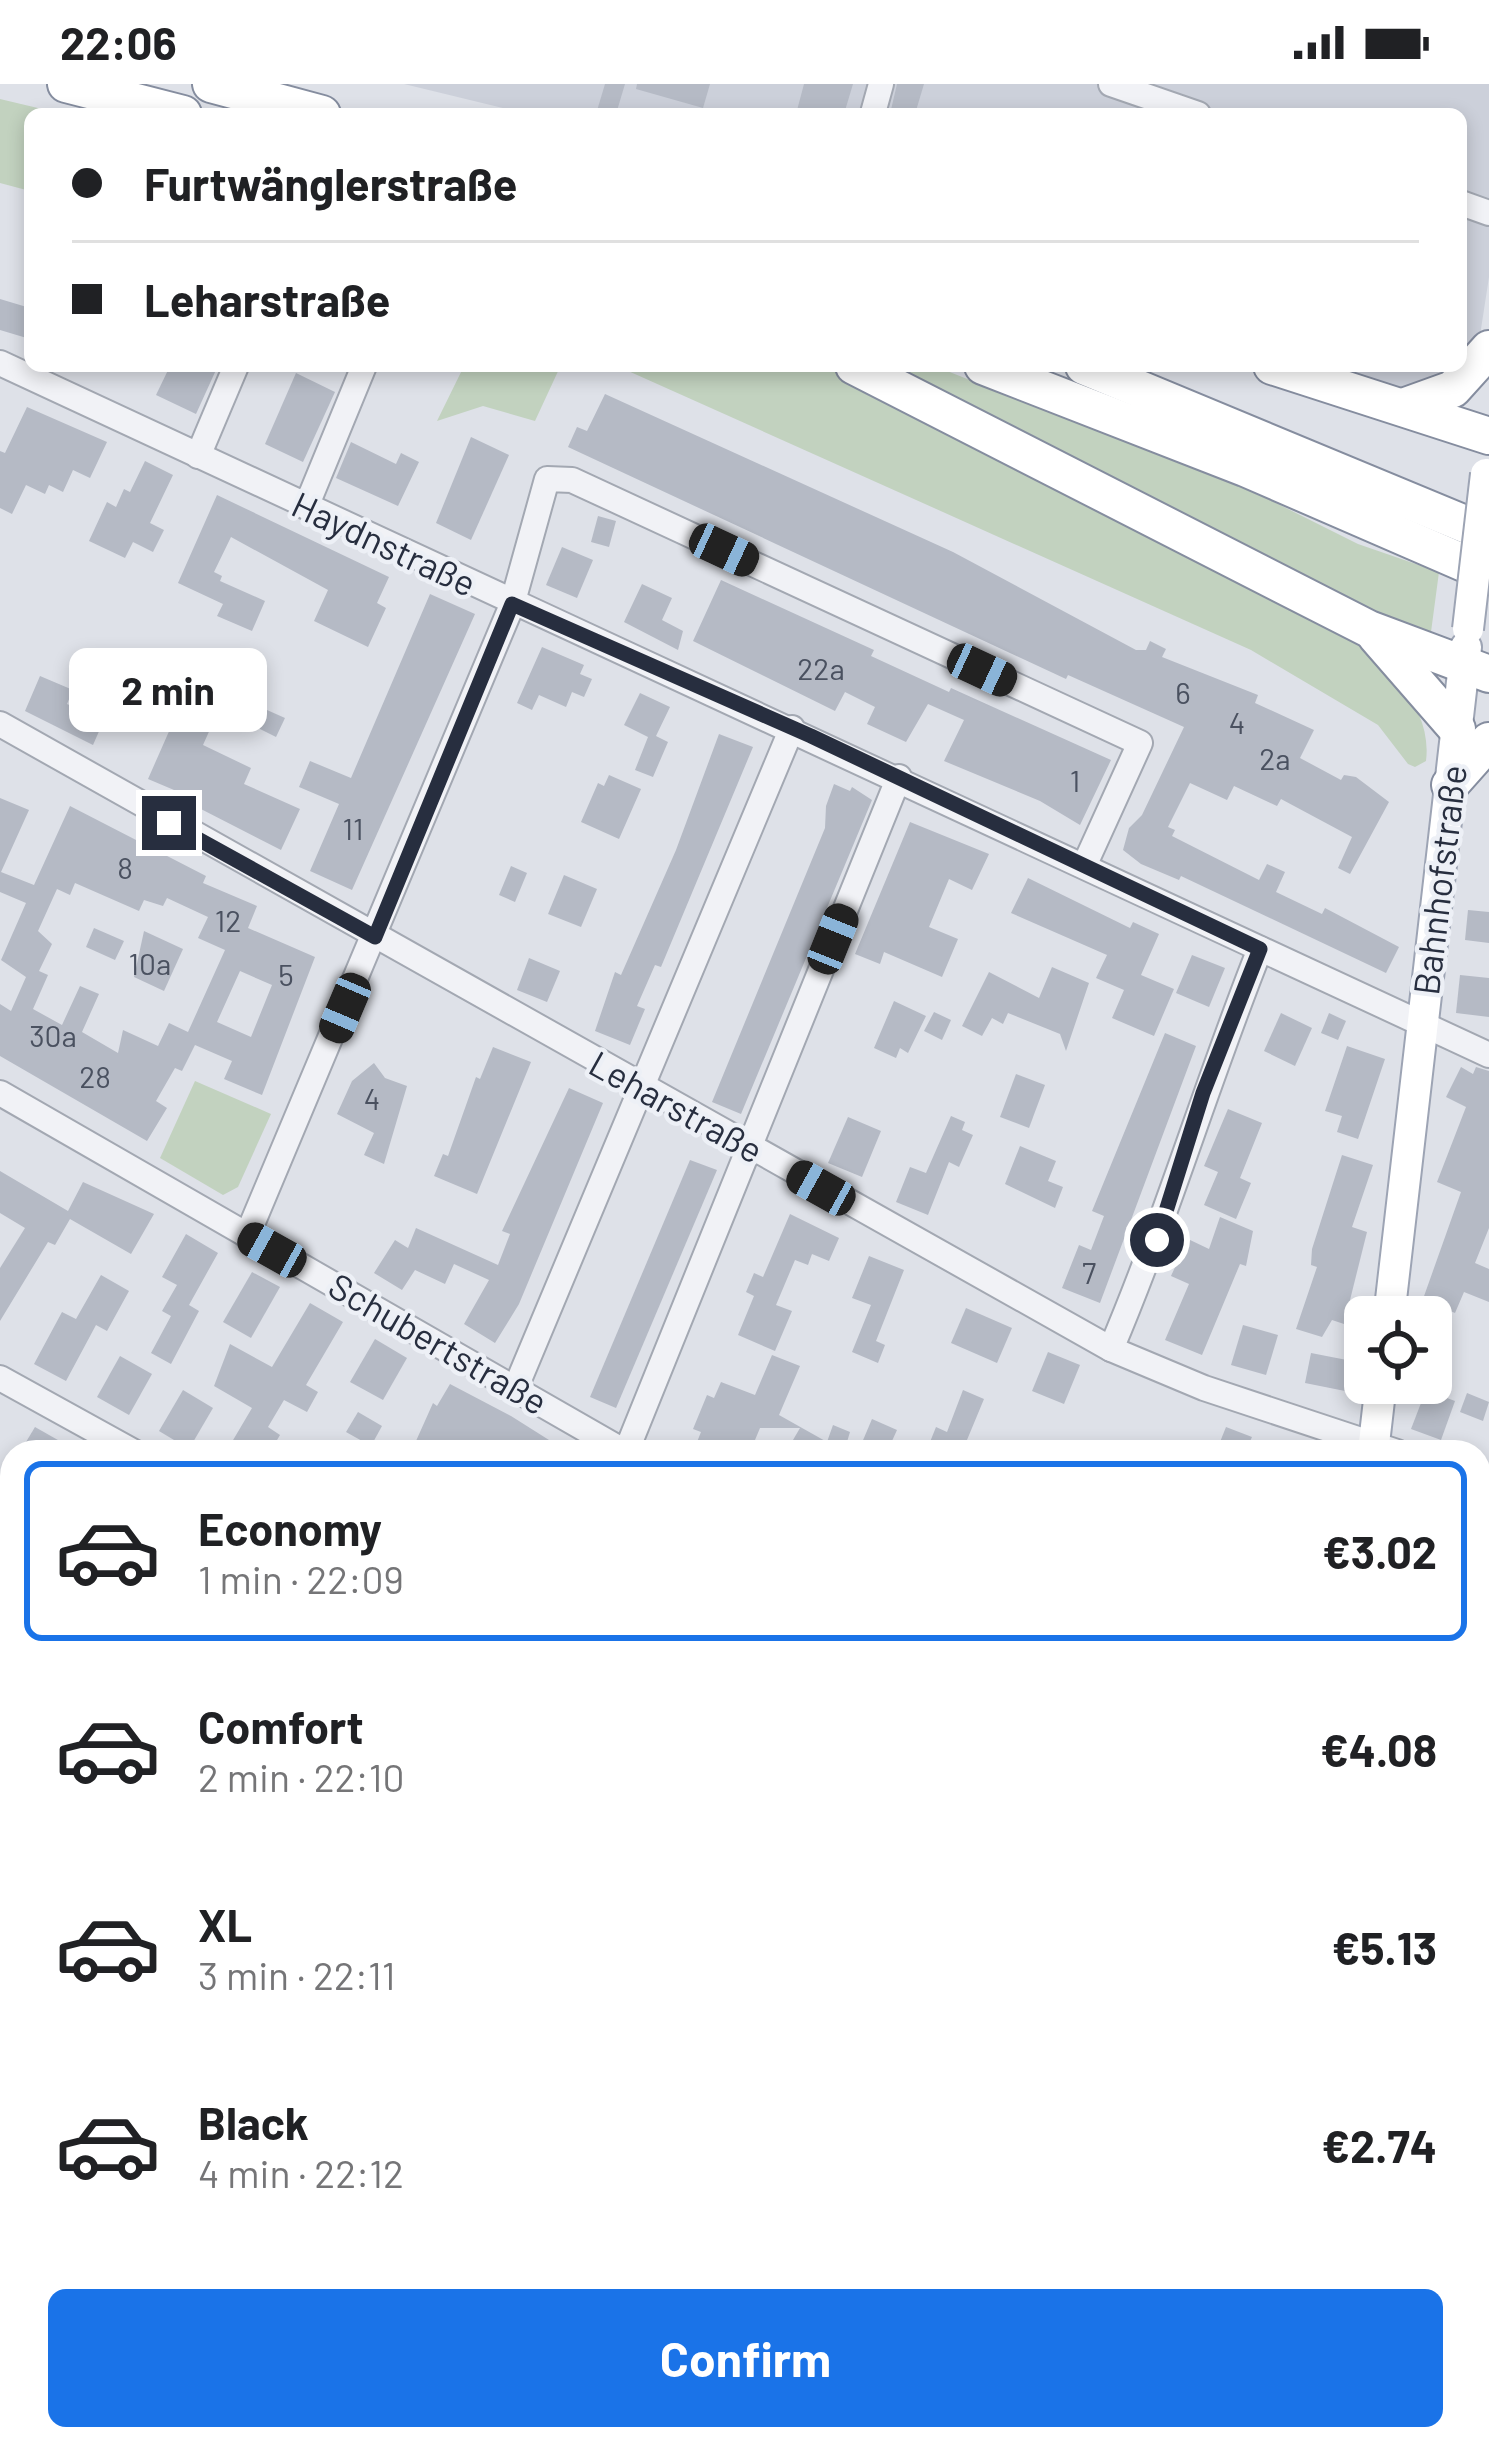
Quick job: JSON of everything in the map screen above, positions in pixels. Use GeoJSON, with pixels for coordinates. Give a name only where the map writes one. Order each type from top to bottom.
{"type":"FeatureCollection","features":[{"type":"Feature","properties":{"kind":"highway"},"geometry":{"type":"LineString","coordinates":[[66,84],[160,108]]}},
{"type":"Feature","properties":{"kind":"highway"},"geometry":{"type":"LineString","coordinates":[[211,84],[300,108]]}},
{"type":"Feature","properties":{"kind":"highway"},"geometry":{"type":"LineString","coordinates":[[1402,407],[1454,389],[1489,349]]}},
{"type":"Feature","properties":{"kind":"highway"},"geometry":{"type":"LineString","coordinates":[[866,372],[1369,628],[1474,656]]}},
{"type":"Feature","properties":{"kind":"highway"},"geometry":{"type":"LineString","coordinates":[[998,372],[1245,468],[1489,574]]}},
{"type":"Feature","properties":{"kind":"highway"},"geometry":{"type":"LineString","coordinates":[[1098,372],[1489,534]]}},
{"type":"Feature","properties":{"kind":"highway"},"geometry":{"type":"LineString","coordinates":[[1291,372],[1402,407],[1488,451]]}},
{"type":"Feature","properties":{"kind":"highway"},"geometry":{"type":"LineString","coordinates":[[1369,628],[1473,735],[1450,784]]}},
{"type":"Feature","properties":{"kind":"main road","name":"Bahnhofstraße"},"geometry":{"type":"LineString","coordinates":[[1473,735],[1488,451]]}},
{"type":"Feature","properties":{"kind":"main road","name":"Bahnhofstraße"},"geometry":{"type":"LineString","coordinates":[[1391,1296],[1450,784]]}},
{"type":"Feature","properties":{"kind":"main road"},"geometry":{"type":"LineString","coordinates":[[1381,1404],[1381,1440]]}},
{"type":"Feature","properties":{"kind":"street"},"geometry":{"type":"LineString","coordinates":[[1111,84],[1181,108]]}},
{"type":"Feature","properties":{"kind":"street","name":"Haydnstraße"},"geometry":{"type":"LineString","coordinates":[[0,363],[1489,1054]]}},
{"type":"Feature","properties":{"kind":"street"},"geometry":{"type":"LineString","coordinates":[[198,456],[233,372]]}},
{"type":"Feature","properties":{"kind":"street"},"geometry":{"type":"LineString","coordinates":[[306,507],[362,372]]}},
{"type":"Feature","properties":{"kind":"street"},"geometry":{"type":"LineString","coordinates":[[247,1236],[512,604],[547,479],[572,480],[1140,743],[1085,864]]}},
{"type":"Feature","properties":{"kind":"street","name":"Leharstraße"},"geometry":{"type":"LineString","coordinates":[[0,724],[1112,1349],[1204,1388],[1355,1440]]}},
{"type":"Feature","properties":{"kind":"street"},"geometry":{"type":"LineString","coordinates":[[516,1387],[644,1090],[791,728]]}},
{"type":"Feature","properties":{"kind":"street"},"geometry":{"type":"LineString","coordinates":[[631,1440],[899,777]]}},
{"type":"Feature","properties":{"kind":"street"},"geometry":{"type":"LineString","coordinates":[[1112,1349],[1168,1213],[1203,1093],[1260,949]]}},
{"type":"Feature","properties":{"kind":"street","name":"Schubertstraße"},"geometry":{"type":"LineString","coordinates":[[0,1093],[516,1387],[589,1440]]}},
{"type":"Feature","properties":{"kind":"street"},"geometry":{"type":"LineString","coordinates":[[1,1381],[112,1440]]}},
{"type":"Feature","properties":{"kind":"shaded area"},"geometry":{"type":"Polygon","coordinates":[[[404,84],[1489,84],[1489,277],[1479,342],[1467,356],[1467,108],[503,108],[404,84]]]}},
{"type":"Feature","properties":{"kind":"shaded area"},"geometry":{"type":"Polygon","coordinates":[[[1348,372],[1448,372],[1407,395],[1348,372]]]}},
{"type":"Feature","properties":{"kind":"green space"},"geometry":{"type":"Polygon","coordinates":[[[0,99],[38,108],[24,108],[24,189],[0,183],[0,99]]]}},
{"type":"Feature","properties":{"kind":"green space"},"geometry":{"type":"Polygon","coordinates":[[[461,372],[558,372],[535,421],[483,406],[437,421],[461,372]]]}},
{"type":"Feature","properties":{"kind":"green space"},"geometry":{"type":"Polygon","coordinates":[[[630,372],[837,372],[1341,633],[1389,672],[1414,704],[1426,741],[1426,761],[1415,767],[1408,764],[1378,725],[1251,650],[630,372]]]}},
{"type":"Feature","properties":{"kind":"green space"},"geometry":{"type":"Polygon","coordinates":[[[892,372],[950,372],[1258,494],[1358,544],[1439,572],[1431,632],[1425,637],[892,372]]]}},
{"type":"Feature","properties":{"kind":"green space"},"geometry":{"type":"Polygon","coordinates":[[[195,1081],[271,1114],[238,1187],[223,1195],[160,1158],[195,1081]]]}},
{"type":"Feature","properties":{"kind":"building"},"geometry":{"type":"Polygon","coordinates":[[[605,84],[625,84],[618,108],[598,108],[605,84]]]}},
{"type":"Feature","properties":{"kind":"building"},"geometry":{"type":"Polygon","coordinates":[[[637,84],[710,84],[703,108],[636,89],[637,84]]]}},
{"type":"Feature","properties":{"kind":"building"},"geometry":{"type":"Polygon","coordinates":[[[804,84],[853,84],[846,108],[798,108],[804,84]]]}},
{"type":"Feature","properties":{"kind":"building"},"geometry":{"type":"Polygon","coordinates":[[[897,84],[924,84],[917,108],[891,108],[897,84]]]}},
{"type":"Feature","properties":{"kind":"building"},"geometry":{"type":"Polygon","coordinates":[[[0,299],[24,306],[24,337],[0,330],[0,299]]]}},
{"type":"Feature","properties":{"kind":"building"},"geometry":{"type":"Polygon","coordinates":[[[167,372],[215,372],[196,414],[156,395],[167,372]]]}},
{"type":"Feature","properties":{"kind":"building"},"geometry":{"type":"Polygon","coordinates":[[[296,373],[335,392],[303,462],[265,444],[296,373]]]}},
{"type":"Feature","properties":{"kind":"building"},"geometry":{"type":"Polygon","coordinates":[[[605,394],[953,552],[1136,650],[1146,650],[1150,641],[1166,649],[1162,657],[1258,695],[1255,703],[1314,730],[1300,758],[1341,780],[1344,775],[1356,777],[1389,802],[1350,874],[1338,868],[1352,837],[1281,799],[1277,806],[1234,786],[1227,800],[1190,783],[1168,827],[1175,830],[1172,836],[1259,880],[1267,864],[1285,872],[1276,892],[1322,914],[1325,908],[1399,947],[1386,973],[1181,876],[1179,880],[1141,864],[1123,850],[1129,828],[1142,815],[1184,727],[1068,675],[1066,679],[568,447],[577,427],[587,431],[605,394]]]}},
{"type":"Feature","properties":{"kind":"building"},"geometry":{"type":"Polygon","coordinates":[[[27,407],[107,442],[90,478],[73,470],[63,492],[49,485],[45,494],[26,485],[12,514],[0,508],[0,451],[5,453],[27,407]]]}},
{"type":"Feature","properties":{"kind":"building"},"geometry":{"type":"Polygon","coordinates":[[[471,437],[509,455],[471,540],[436,523],[471,437]]]}},
{"type":"Feature","properties":{"kind":"building"},"geometry":{"type":"Polygon","coordinates":[[[351,442],[396,464],[401,453],[419,462],[398,506],[336,478],[351,442]]]}},
{"type":"Feature","properties":{"kind":"building"},"geometry":{"type":"Polygon","coordinates":[[[145,461],[173,475],[150,523],[164,530],[153,552],[133,542],[125,558],[89,541],[107,502],[116,507],[124,489],[130,492],[145,461]]]}},
{"type":"Feature","properties":{"kind":"building"},"geometry":{"type":"Polygon","coordinates":[[[217,495],[389,577],[377,603],[386,608],[368,647],[314,621],[328,590],[231,537],[214,572],[222,576],[220,581],[265,601],[252,631],[217,616],[223,604],[178,583],[217,495]]]}},
{"type":"Feature","properties":{"kind":"building"},"geometry":{"type":"Polygon","coordinates":[[[598,516],[616,521],[609,547],[591,542],[598,516]]]}},
{"type":"Feature","properties":{"kind":"building"},"geometry":{"type":"Polygon","coordinates":[[[562,547],[593,560],[577,598],[546,585],[562,547]]]}},
{"type":"Feature","properties":{"kind":"building"},"geometry":{"type":"Polygon","coordinates":[[[721,580],[874,650],[871,656],[949,692],[951,688],[1111,760],[1080,825],[1040,801],[944,761],[964,720],[928,704],[906,742],[867,724],[875,707],[845,692],[835,711],[693,641],[721,580]]]}},
{"type":"Feature","properties":{"kind":"building"},"geometry":{"type":"Polygon","coordinates":[[[642,584],[672,598],[662,620],[683,631],[678,650],[624,622],[642,584]]]}},
{"type":"Feature","properties":{"kind":"building"},"geometry":{"type":"Polygon","coordinates":[[[430,594],[475,614],[352,890],[310,871],[339,804],[299,787],[310,761],[351,778],[430,594]]]}},
{"type":"Feature","properties":{"kind":"building"},"geometry":{"type":"Polygon","coordinates":[[[542,647],[584,665],[580,674],[592,679],[584,697],[572,692],[566,707],[539,695],[532,710],[517,703],[542,647]]]}},
{"type":"Feature","properties":{"kind":"building"},"geometry":{"type":"Polygon","coordinates":[[[142,650],[229,687],[203,745],[251,768],[244,784],[300,809],[281,850],[197,807],[200,801],[148,779],[178,711],[125,688],[142,650]]]}},
{"type":"Feature","properties":{"kind":"building"},"geometry":{"type":"Polygon","coordinates":[[[40,676],[73,690],[67,704],[104,720],[93,745],[25,711],[40,676]]]}},
{"type":"Feature","properties":{"kind":"building"},"geometry":{"type":"Polygon","coordinates":[[[640,693],[670,707],[656,736],[668,742],[653,777],[635,770],[648,737],[624,725],[640,693]]]}},
{"type":"Feature","properties":{"kind":"building"},"geometry":{"type":"Polygon","coordinates":[[[258,706],[285,718],[276,737],[250,724],[258,706]]]}},
{"type":"Feature","properties":{"kind":"building"},"geometry":{"type":"Polygon","coordinates":[[[719,734],[753,747],[661,967],[655,965],[637,1006],[645,1009],[630,1045],[595,1031],[615,972],[621,975],[676,850],[719,734]]]}},
{"type":"Feature","properties":{"kind":"building"},"geometry":{"type":"Polygon","coordinates":[[[609,775],[641,789],[619,839],[581,822],[598,783],[604,786],[609,775]]]}},
{"type":"Feature","properties":{"kind":"building"},"geometry":{"type":"Polygon","coordinates":[[[834,784],[850,791],[852,787],[872,800],[741,1114],[712,1102],[825,828],[834,784]]]}},
{"type":"Feature","properties":{"kind":"building"},"geometry":{"type":"Polygon","coordinates":[[[0,798],[29,810],[1,872],[34,885],[70,806],[206,876],[203,883],[257,906],[248,928],[315,957],[262,1095],[224,1079],[232,1061],[195,1045],[182,1071],[175,1068],[156,1101],[167,1108],[147,1141],[0,1056],[0,1004],[11,1011],[26,977],[1,960],[26,903],[0,892],[0,798]],[[75,883],[70,895],[57,889],[38,931],[52,944],[39,971],[48,975],[33,1009],[62,1025],[80,986],[99,994],[82,1032],[118,1053],[123,1030],[158,1046],[169,1023],[188,1032],[225,950],[198,938],[208,917],[167,898],[163,906],[144,900],[139,911],[75,883]],[[240,971],[217,1022],[251,1037],[272,985],[240,971]]]}},
{"type":"Feature","properties":{"kind":"building"},"geometry":{"type":"Polygon","coordinates":[[[910,822],[989,854],[972,890],[949,879],[929,927],[958,939],[942,977],[884,952],[880,964],[855,954],[910,822]]]}},
{"type":"Feature","properties":{"kind":"building"},"geometry":{"type":"Polygon","coordinates":[[[511,866],[527,873],[515,902],[499,895],[511,866]]]}},
{"type":"Feature","properties":{"kind":"building"},"geometry":{"type":"Polygon","coordinates":[[[564,875],[597,889],[581,927],[548,914],[564,875]]]}},
{"type":"Feature","properties":{"kind":"building"},"geometry":{"type":"Polygon","coordinates":[[[1028,878],[1130,928],[1133,922],[1159,934],[1141,975],[1174,989],[1154,1036],[1112,1018],[1124,990],[1096,978],[1107,955],[1011,913],[1028,878]]]}},
{"type":"Feature","properties":{"kind":"building"},"geometry":{"type":"Polygon","coordinates":[[[1468,910],[1489,912],[1489,943],[1465,940],[1468,910]]]}},
{"type":"Feature","properties":{"kind":"building"},"geometry":{"type":"Polygon","coordinates":[[[94,928],[124,941],[115,960],[86,947],[94,928]]]}},
{"type":"Feature","properties":{"kind":"building"},"geometry":{"type":"Polygon","coordinates":[[[144,931],[183,949],[164,991],[134,977],[144,931]]]}},
{"type":"Feature","properties":{"kind":"building"},"geometry":{"type":"Polygon","coordinates":[[[1192,955],[1225,968],[1209,1007],[1176,993],[1192,955]]]}},
{"type":"Feature","properties":{"kind":"building"},"geometry":{"type":"Polygon","coordinates":[[[529,958],[560,971],[547,1002],[517,990],[529,958]]]}},
{"type":"Feature","properties":{"kind":"building"},"geometry":{"type":"Polygon","coordinates":[[[1052,967],[1089,983],[1066,1051],[1060,1034],[1008,1013],[1003,1024],[992,1018],[982,1036],[962,1026],[989,972],[1039,998],[1052,967]]]}},
{"type":"Feature","properties":{"kind":"building"},"geometry":{"type":"Polygon","coordinates":[[[1460,975],[1489,978],[1489,1017],[1456,1013],[1460,975]]]}},
{"type":"Feature","properties":{"kind":"building"},"geometry":{"type":"Polygon","coordinates":[[[894,1001],[926,1016],[908,1053],[900,1048],[896,1058],[874,1048],[894,1001]]]}},
{"type":"Feature","properties":{"kind":"building"},"geometry":{"type":"Polygon","coordinates":[[[934,1012],[951,1020],[942,1040],[924,1031],[934,1012]]]}},
{"type":"Feature","properties":{"kind":"building"},"geometry":{"type":"Polygon","coordinates":[[[1281,1013],[1312,1028],[1295,1066],[1264,1051],[1281,1013]]]}},
{"type":"Feature","properties":{"kind":"building"},"geometry":{"type":"Polygon","coordinates":[[[1329,1013],[1346,1021],[1338,1040],[1321,1033],[1329,1013]]]}},
{"type":"Feature","properties":{"kind":"building"},"geometry":{"type":"Polygon","coordinates":[[[1165,1033],[1196,1046],[1100,1303],[1062,1288],[1079,1245],[1091,1250],[1104,1216],[1092,1211],[1165,1033]]]}},
{"type":"Feature","properties":{"kind":"building"},"geometry":{"type":"Polygon","coordinates":[[[1347,1046],[1385,1059],[1358,1139],[1337,1132],[1342,1116],[1325,1111],[1347,1046]]]}},
{"type":"Feature","properties":{"kind":"building"},"geometry":{"type":"Polygon","coordinates":[[[493,1047],[531,1062],[477,1194],[434,1176],[443,1154],[448,1156],[476,1077],[480,1079],[493,1047]]]}},
{"type":"Feature","properties":{"kind":"building"},"geometry":{"type":"Polygon","coordinates":[[[374,1063],[385,1078],[407,1086],[384,1164],[364,1155],[374,1133],[337,1114],[352,1081],[374,1063]]]}},
{"type":"Feature","properties":{"kind":"building"},"geometry":{"type":"Polygon","coordinates":[[[1461,1067],[1473,1074],[1476,1067],[1489,1071],[1489,1228],[1475,1263],[1489,1269],[1489,1302],[1464,1292],[1455,1313],[1452,1296],[1424,1296],[1461,1192],[1437,1182],[1466,1107],[1446,1097],[1461,1067]]]}},
{"type":"Feature","properties":{"kind":"building"},"geometry":{"type":"Polygon","coordinates":[[[1016,1074],[1045,1085],[1029,1128],[1000,1117],[1016,1074]]]}},
{"type":"Feature","properties":{"kind":"building"},"geometry":{"type":"Polygon","coordinates":[[[569,1088],[603,1103],[519,1304],[495,1343],[464,1324],[489,1280],[454,1264],[445,1284],[415,1270],[402,1290],[374,1273],[395,1240],[408,1248],[416,1228],[498,1265],[510,1234],[502,1231],[569,1088]]]}},
{"type":"Feature","properties":{"kind":"building"},"geometry":{"type":"Polygon","coordinates":[[[1228,1109],[1262,1123],[1240,1178],[1251,1183],[1236,1219],[1204,1205],[1218,1172],[1204,1166],[1228,1109]]]}},
{"type":"Feature","properties":{"kind":"building"},"geometry":{"type":"Polygon","coordinates":[[[951,1116],[965,1122],[962,1130],[973,1135],[959,1167],[949,1162],[928,1215],[896,1202],[910,1167],[926,1173],[951,1116]]]}},
{"type":"Feature","properties":{"kind":"building"},"geometry":{"type":"Polygon","coordinates":[[[848,1117],[881,1131],[862,1177],[828,1163],[848,1117]]]}},
{"type":"Feature","properties":{"kind":"building"},"geometry":{"type":"Polygon","coordinates":[[[1020,1146],[1056,1161],[1048,1181],[1063,1187],[1055,1208],[1005,1184],[1020,1146]]]}},
{"type":"Feature","properties":{"kind":"building"},"geometry":{"type":"Polygon","coordinates":[[[1342,1155],[1373,1165],[1352,1227],[1367,1232],[1351,1296],[1344,1296],[1344,1324],[1332,1320],[1322,1337],[1296,1329],[1317,1267],[1311,1265],[1342,1155]]]}},
{"type":"Feature","properties":{"kind":"building"},"geometry":{"type":"Polygon","coordinates":[[[690,1160],[717,1170],[616,1408],[590,1397],[690,1160]]]}},
{"type":"Feature","properties":{"kind":"building"},"geometry":{"type":"Polygon","coordinates":[[[0,1171],[68,1211],[83,1182],[154,1214],[131,1254],[70,1219],[55,1245],[48,1242],[0,1321],[0,1268],[25,1228],[0,1213],[0,1171]]]}},
{"type":"Feature","properties":{"kind":"building"},"geometry":{"type":"Polygon","coordinates":[[[790,1214],[839,1238],[829,1261],[812,1254],[808,1265],[795,1260],[776,1305],[792,1311],[775,1351],[738,1335],[754,1296],[746,1292],[754,1273],[763,1277],[790,1214]]]}},
{"type":"Feature","properties":{"kind":"building"},"geometry":{"type":"Polygon","coordinates":[[[1220,1217],[1253,1231],[1246,1266],[1240,1264],[1202,1355],[1165,1340],[1189,1284],[1171,1276],[1188,1239],[1209,1249],[1220,1217]]]}},
{"type":"Feature","properties":{"kind":"building"},"geometry":{"type":"Polygon","coordinates":[[[186,1234],[218,1253],[189,1305],[199,1311],[171,1364],[151,1353],[171,1316],[162,1311],[177,1285],[162,1277],[186,1234]]]}},
{"type":"Feature","properties":{"kind":"building"},"geometry":{"type":"Polygon","coordinates":[[[869,1256],[904,1270],[876,1341],[885,1345],[878,1363],[852,1352],[871,1305],[852,1298],[869,1256]]]}},
{"type":"Feature","properties":{"kind":"building"},"geometry":{"type":"Polygon","coordinates":[[[252,1272],[280,1287],[251,1338],[223,1322],[252,1272]]]}},
{"type":"Feature","properties":{"kind":"building"},"geometry":{"type":"Polygon","coordinates":[[[101,1275],[129,1291],[107,1331],[96,1325],[66,1381],[34,1364],[62,1312],[76,1319],[101,1275]]]}},
{"type":"Feature","properties":{"kind":"building"},"geometry":{"type":"Polygon","coordinates":[[[310,1303],[343,1322],[306,1385],[318,1392],[307,1412],[284,1400],[268,1427],[280,1435],[277,1440],[233,1440],[252,1408],[214,1386],[230,1344],[272,1367],[310,1303]]]}},
{"type":"Feature","properties":{"kind":"building"},"geometry":{"type":"Polygon","coordinates":[[[966,1308],[1012,1328],[997,1363],[951,1343],[966,1308]]]}},
{"type":"Feature","properties":{"kind":"building"},"geometry":{"type":"Polygon","coordinates":[[[1243,1325],[1278,1335],[1266,1375],[1231,1365],[1243,1325]]]}},
{"type":"Feature","properties":{"kind":"building"},"geometry":{"type":"Polygon","coordinates":[[[375,1339],[407,1358],[383,1400],[350,1382],[375,1339]]]}},
{"type":"Feature","properties":{"kind":"building"},"geometry":{"type":"Polygon","coordinates":[[[1048,1352],[1080,1365],[1064,1404],[1032,1391],[1048,1352]]]}},
{"type":"Feature","properties":{"kind":"building"},"geometry":{"type":"Polygon","coordinates":[[[1311,1353],[1344,1359],[1344,1391],[1305,1383],[1311,1353]]]}},
{"type":"Feature","properties":{"kind":"building"},"geometry":{"type":"Polygon","coordinates":[[[772,1355],[800,1366],[779,1415],[823,1440],[793,1440],[800,1428],[760,1428],[755,1440],[698,1440],[701,1432],[693,1429],[707,1395],[714,1398],[721,1382],[755,1395],[772,1355]]]}},
{"type":"Feature","properties":{"kind":"building"},"geometry":{"type":"Polygon","coordinates":[[[120,1356],[152,1374],[129,1415],[97,1397],[120,1356]]]}},
{"type":"Feature","properties":{"kind":"building"},"geometry":{"type":"Polygon","coordinates":[[[450,1384],[549,1440],[416,1440],[433,1403],[437,1406],[450,1384]]]}},
{"type":"Feature","properties":{"kind":"building"},"geometry":{"type":"Polygon","coordinates":[[[183,1390],[213,1408],[194,1440],[174,1440],[159,1431],[183,1390]]]}},
{"type":"Feature","properties":{"kind":"building"},"geometry":{"type":"Polygon","coordinates":[[[963,1390],[984,1399],[967,1440],[931,1440],[936,1427],[947,1432],[963,1390]]]}},
{"type":"Feature","properties":{"kind":"building"},"geometry":{"type":"Polygon","coordinates":[[[1467,1393],[1489,1402],[1483,1421],[1460,1412],[1467,1393]]]}},
{"type":"Feature","properties":{"kind":"building"},"geometry":{"type":"Polygon","coordinates":[[[1455,1401],[1441,1440],[1411,1429],[1421,1404],[1455,1401]]]}},
{"type":"Feature","properties":{"kind":"building"},"geometry":{"type":"Polygon","coordinates":[[[358,1412],[382,1426],[374,1440],[360,1440],[346,1432],[358,1412]]]}},
{"type":"Feature","properties":{"kind":"building"},"geometry":{"type":"Polygon","coordinates":[[[872,1419],[897,1430],[892,1440],[863,1440],[872,1419]]]}},
{"type":"Feature","properties":{"kind":"building"},"geometry":{"type":"Polygon","coordinates":[[[833,1425],[850,1432],[848,1440],[828,1440],[833,1425]]]}},
{"type":"Feature","properties":{"kind":"building"},"geometry":{"type":"Polygon","coordinates":[[[35,1427],[58,1440],[27,1440],[35,1427]]]}},
{"type":"Feature","properties":{"kind":"building"},"geometry":{"type":"Polygon","coordinates":[[[1226,1427],[1252,1437],[1251,1440],[1221,1440],[1226,1427]]]}},
{"type":"Feature","properties":{"kind":"route"},"geometry":{"type":"LineString","coordinates":[[169,823],[375,937],[512,604],[811,736],[1260,949],[1203,1093],[1157,1240]]}}]}
